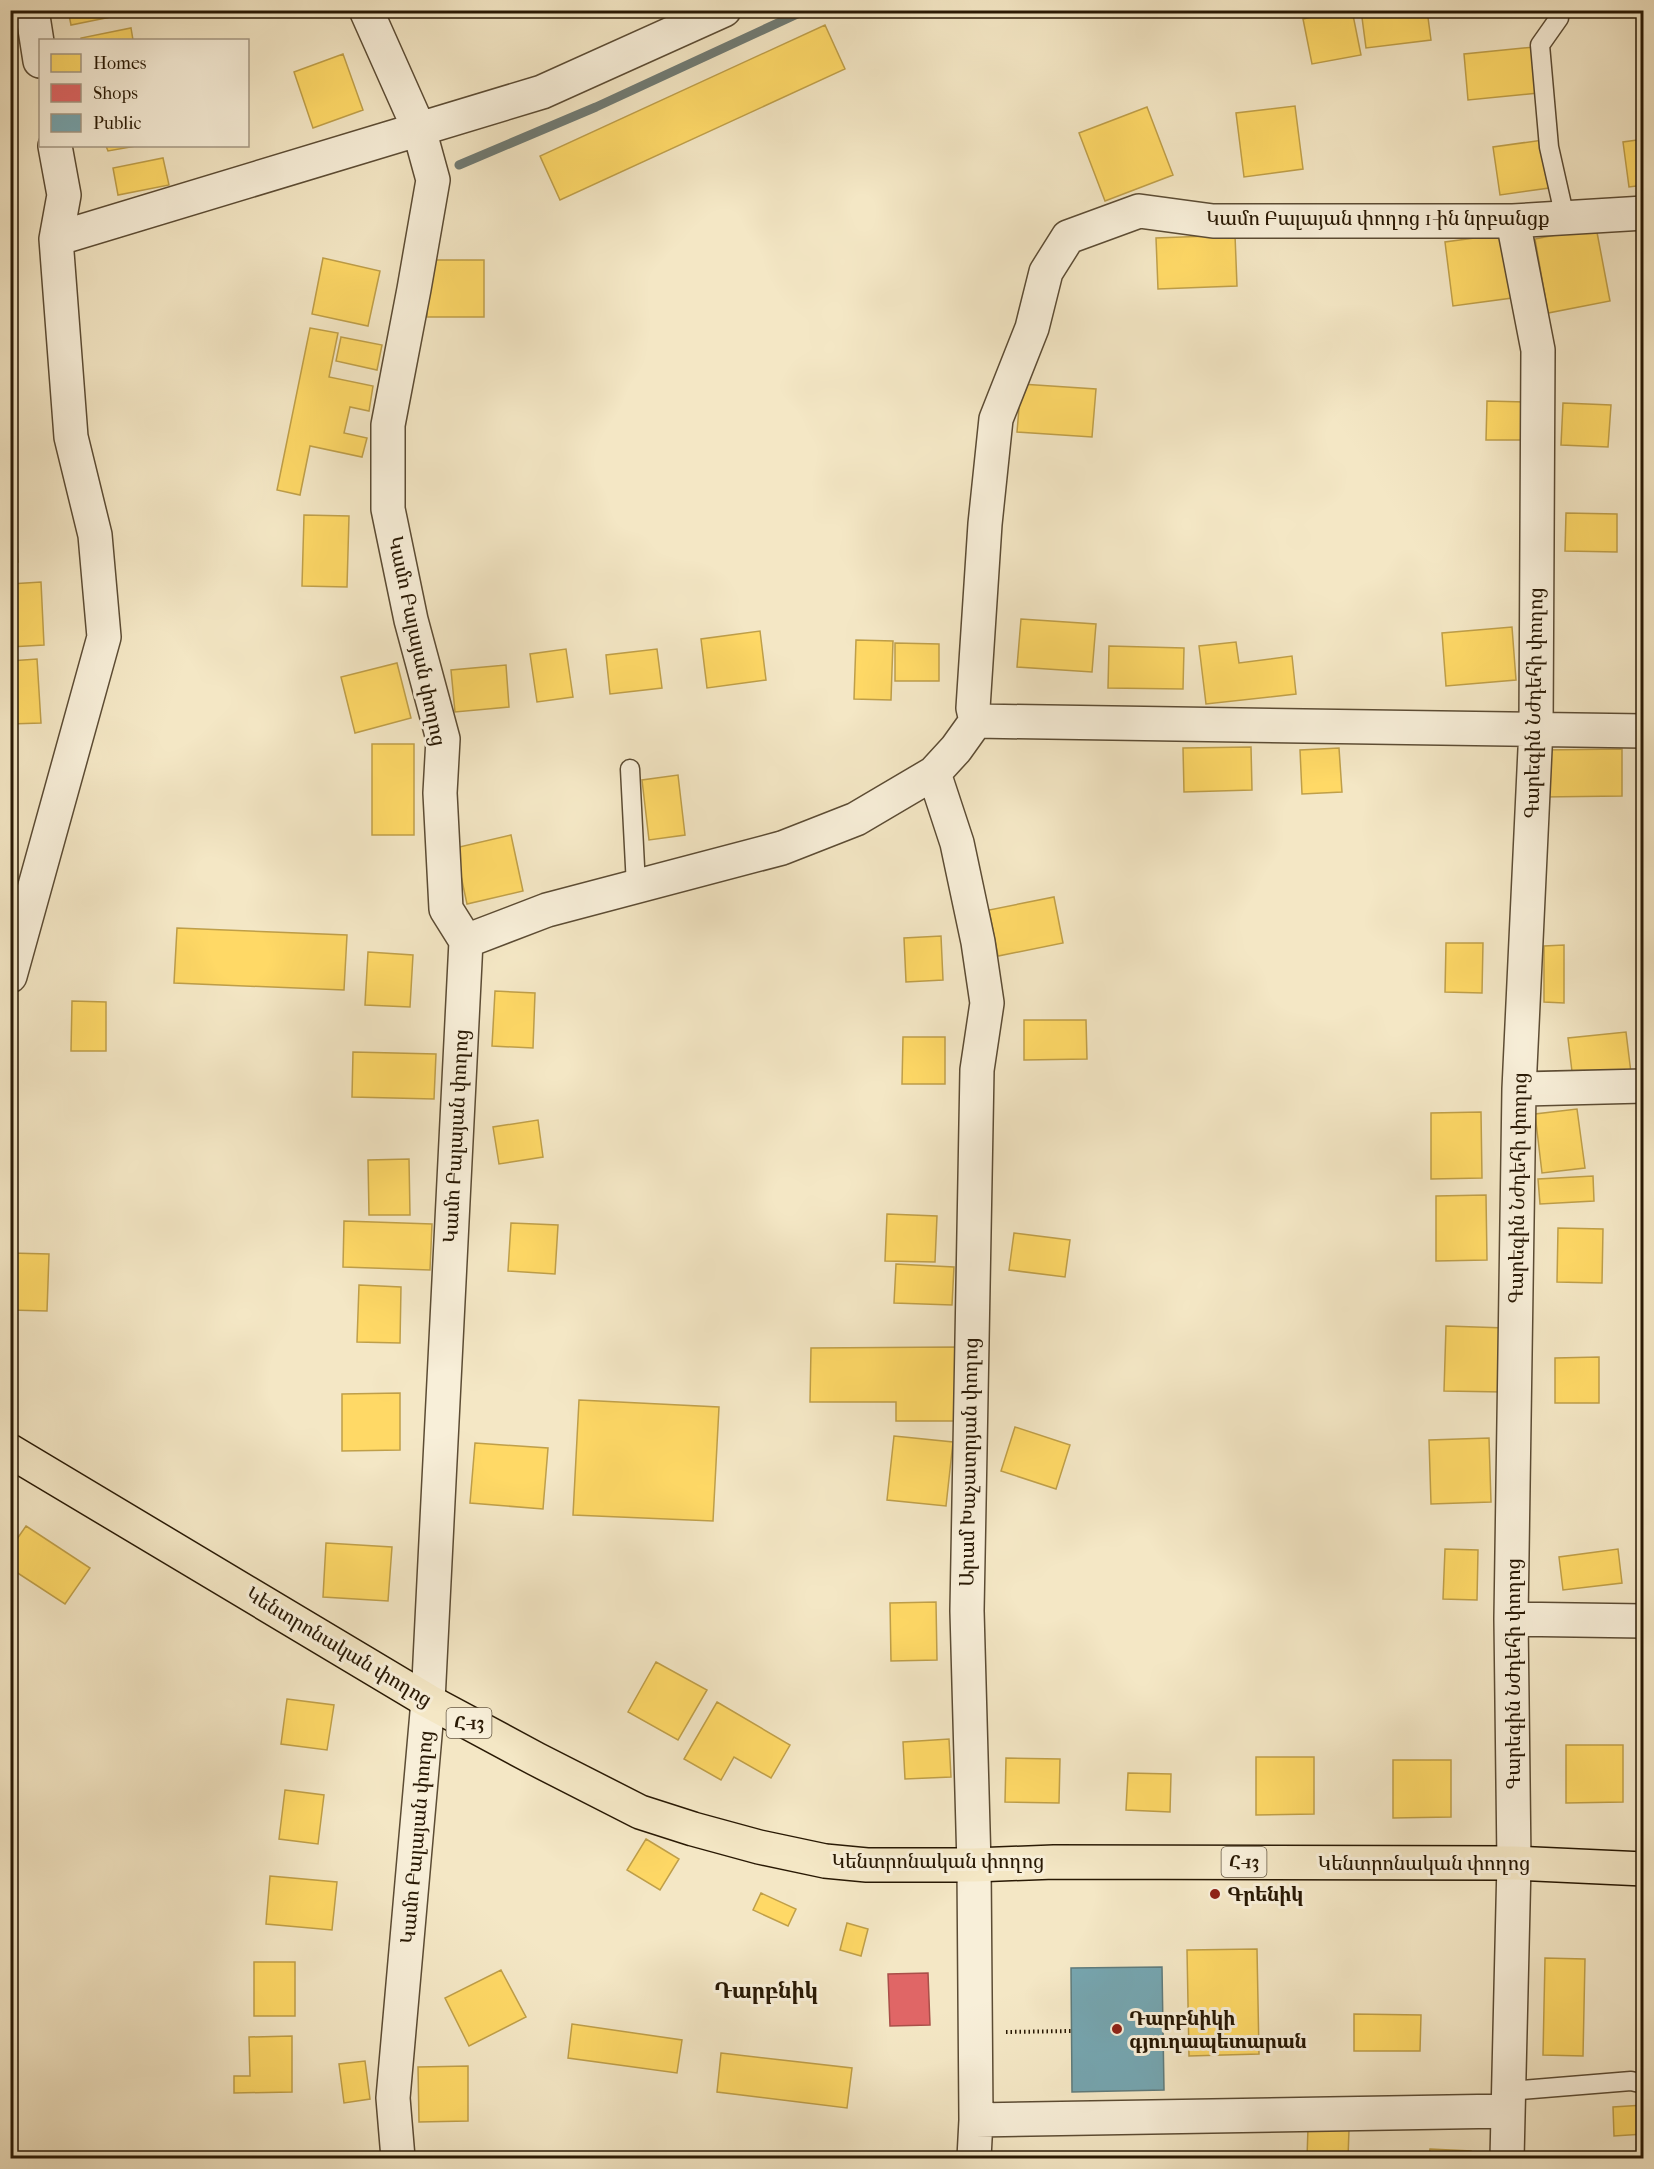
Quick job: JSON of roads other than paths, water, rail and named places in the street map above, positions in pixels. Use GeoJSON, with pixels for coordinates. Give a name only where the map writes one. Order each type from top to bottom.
{"type":"FeatureCollection","features":[{"type":"Feature","properties":{"kind":"main road","name":"Կենտրոնական փողոց"},"geometry":{"type":"LineString","coordinates":[[10,1451],[428,1701],[536,1759],[640,1812],[759,1847],[825,1861],[867,1864],[1514,1863],[1644,1869]]}},
{"type":"Feature","properties":{"kind":"street"},"geometry":{"type":"LineString","coordinates":[[32,10],[39,56]]}},
{"type":"Feature","properties":{"kind":"street","name":"Կամո Բալայան փողոց"},"geometry":{"type":"LineString","coordinates":[[366,10],[419,129],[433,180],[388,425],[388,509],[411,620],[443,739],[440,793],[446,909],[466,941],[428,1701],[393,2098],[398,2158]]}},
{"type":"Feature","properties":{"kind":"street"},"geometry":{"type":"LineString","coordinates":[[56,239],[542,92],[724,10]]}},
{"type":"Feature","properties":{"kind":"street"},"geometry":{"type":"LineString","coordinates":[[10,976],[104,638],[95,535],[71,437],[56,239],[64,195],[55,147]]}},
{"type":"Feature","properties":{"kind":"street","name":"Կամո Բալայան փողոց 1-ին նրբանցք"},"geometry":{"type":"LineString","coordinates":[[976,721],[973,708],[985,524],[996,419],[1032,328],[1047,272],[1068,237],[1138,211],[1213,221],[1513,221],[1644,213]]}},
{"type":"Feature","properties":{"kind":"street","name":"Գարեգին Նժդեհի փողոց"},"geometry":{"type":"LineString","coordinates":[[1508,2158],[1514,1863],[1511,1619],[1519,1089],[1536,728],[1538,351],[1513,221]]}},
{"type":"Feature","properties":{"kind":"street"},"geometry":{"type":"LineString","coordinates":[[466,941],[547,910],[782,848],[856,819],[934,773],[956,749],[976,721],[1644,731]]}},
{"type":"Feature","properties":{"kind":"street","name":"Արամ Խաչատրյան փողոց"},"geometry":{"type":"LineString","coordinates":[[934,773],[957,843],[969,893],[987,1003],[976,1070],[967,1611],[974,1865],[976,2033],[974,2158]]}},
{"type":"Feature","properties":{"kind":"street"},"geometry":{"type":"LineString","coordinates":[[1519,1089],[1644,1086]]}},
{"type":"Feature","properties":{"kind":"street"},"geometry":{"type":"LineString","coordinates":[[1511,1619],[1644,1621]]}},
{"type":"Feature","properties":{"kind":"street"},"geometry":{"type":"LineString","coordinates":[[976,2120],[1508,2101]]}},
{"type":"Feature","properties":{"kind":"lane"},"geometry":{"type":"LineString","coordinates":[[1559,18],[1540,45],[1549,147],[1565,218]]}},
{"type":"Feature","properties":{"kind":"lane"},"geometry":{"type":"LineString","coordinates":[[630,769],[636,886]]}},
{"type":"Feature","properties":{"kind":"lane"},"geometry":{"type":"LineString","coordinates":[[1508,2101],[1631,2081],[1644,2084]]}},
{"type":"Feature","properties":{"kind":"waterway"},"geometry":{"type":"LineString","coordinates":[[459,165],[596,107],[806,10]]}},
{"type":"Feature","properties":{"kind":"place","name":"Գրենիկ"},"geometry":{"type":"Point","coordinates":[1215,1894]}},
{"type":"Feature","properties":{"kind":"place","name":"Դարբնիկի գյուղապետարան"},"geometry":{"type":"Point","coordinates":[1117,2029]}},
{"type":"Feature","properties":{"kind":"district","name":"Դարբնիկ"},"geometry":{"type":"Point","coordinates":[766,1991]}}]}
